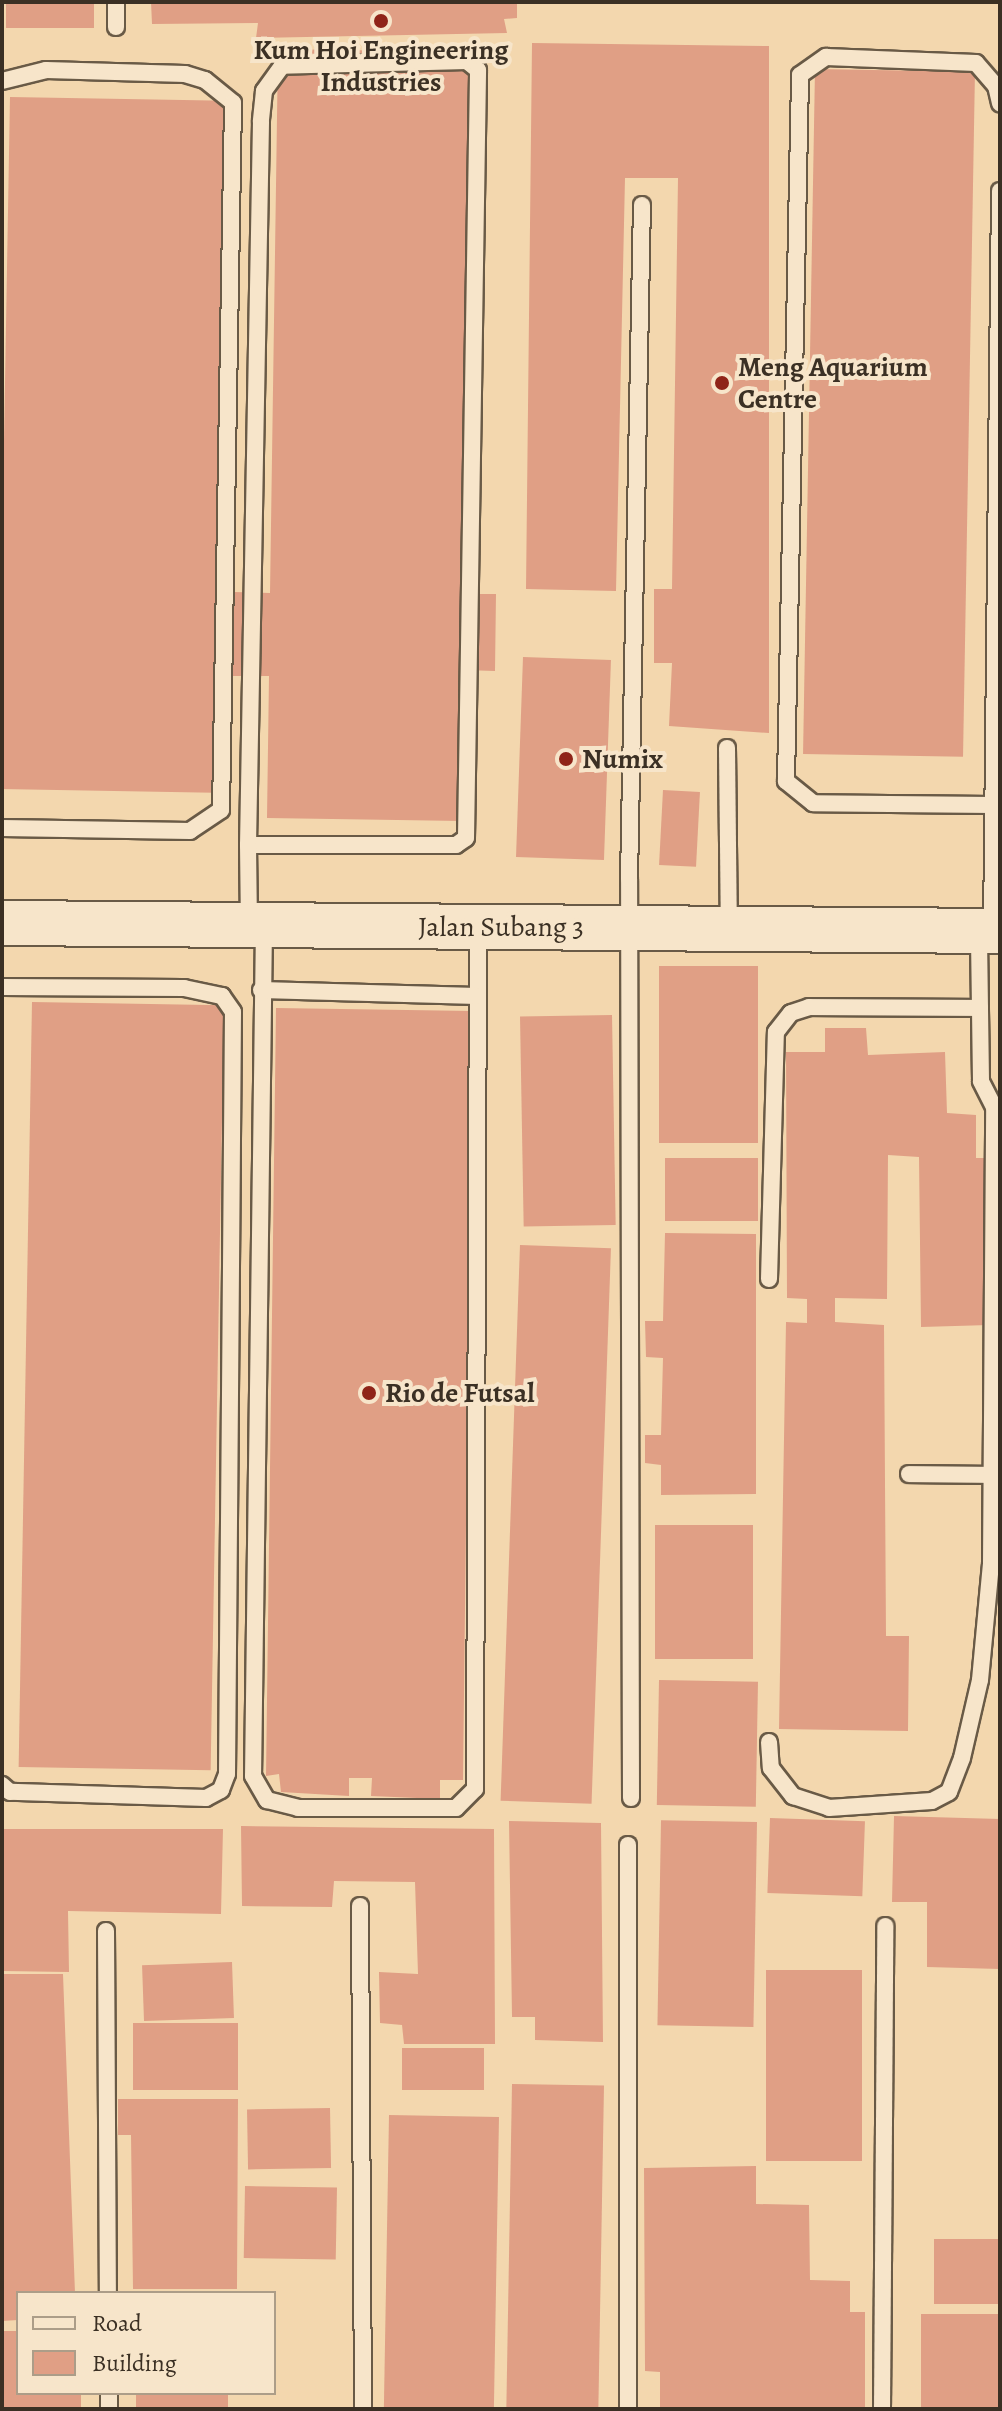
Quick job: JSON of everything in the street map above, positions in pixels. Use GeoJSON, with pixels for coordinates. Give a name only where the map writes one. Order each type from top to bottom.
{"type":"FeatureCollection","features":[{"type":"Feature","properties":{"kind":"street","name":"Jalan Subang 3"},"geometry":{"type":"LineString","coordinates":[[2,923],[991,931]]}},
{"type":"Feature","properties":{"kind":"lane"},"geometry":{"type":"LineString","coordinates":[[116,2],[116,27]]}},
{"type":"Feature","properties":{"kind":"lane"},"geometry":{"type":"LineString","coordinates":[[992,805],[813,803],[786,781],[800,75],[826,57],[976,63],[996,86],[1000,104]]}},
{"type":"Feature","properties":{"kind":"lane"},"geometry":{"type":"LineString","coordinates":[[248,845],[456,845],[466,838],[478,70],[467,61],[282,66],[264,91],[248,845],[261,990],[253,1776],[267,1800],[298,1808],[456,1808],[475,1789],[478,927]]}},
{"type":"Feature","properties":{"kind":"lane"},"geometry":{"type":"LineString","coordinates":[[2,81],[46,70],[185,74],[205,80],[233,103],[221,810],[190,831],[2,828]]}},
{"type":"Feature","properties":{"kind":"lane"},"geometry":{"type":"LineString","coordinates":[[769,1742],[771,1768],[793,1796],[829,1808],[932,1801],[949,1792],[980,1680],[992,1475],[994,1107],[981,1081],[980,1008],[991,931],[1000,191]]}},
{"type":"Feature","properties":{"kind":"lane"},"geometry":{"type":"LineString","coordinates":[[631,1798],[629,928],[642,205]]}},
{"type":"Feature","properties":{"kind":"lane"},"geometry":{"type":"LineString","coordinates":[[727,748],[729,929]]}},
{"type":"Feature","properties":{"kind":"lane"},"geometry":{"type":"LineString","coordinates":[[2,987],[184,988],[222,996],[233,1012],[227,1774],[221,1790],[206,1798],[10,1792],[2,1785]]}},
{"type":"Feature","properties":{"kind":"lane"},"geometry":{"type":"LineString","coordinates":[[261,990],[477,996]]}},
{"type":"Feature","properties":{"kind":"lane"},"geometry":{"type":"LineString","coordinates":[[769,1279],[776,1032],[791,1013],[809,1007],[980,1008]]}},
{"type":"Feature","properties":{"kind":"lane"},"geometry":{"type":"LineString","coordinates":[[909,1474],[992,1475]]}},
{"type":"Feature","properties":{"kind":"lane"},"geometry":{"type":"LineString","coordinates":[[628,1845],[628,2409]]}},
{"type":"Feature","properties":{"kind":"lane"},"geometry":{"type":"LineString","coordinates":[[360,1906],[363,2409]]}},
{"type":"Feature","properties":{"kind":"lane"},"geometry":{"type":"LineString","coordinates":[[882,2409],[885,1926]]}},
{"type":"Feature","properties":{"kind":"lane"},"geometry":{"type":"LineString","coordinates":[[106,1931],[108,2291]]}},
{"type":"Feature","properties":{"kind":"building"},"geometry":{"type":"Polygon","coordinates":[[[6,2],[94,2],[94,28],[6,28],[6,2]]]}},
{"type":"Feature","properties":{"kind":"building","name":"Kum Hoi Engineering Industries"},"geometry":{"type":"Polygon","coordinates":[[[151,2],[517,2],[517,18],[504,19],[507,33],[256,38],[258,23],[152,24],[151,2]]]}},
{"type":"Feature","properties":{"kind":"building","name":"Meng Aquarium Centre"},"geometry":{"type":"Polygon","coordinates":[[[532,43],[769,46],[769,733],[669,726],[672,663],[654,663],[654,589],[672,589],[678,178],[625,178],[616,591],[526,589],[532,43]]]}},
{"type":"Feature","properties":{"kind":"building"},"geometry":{"type":"Polygon","coordinates":[[[278,49],[473,52],[466,594],[496,594],[495,671],[464,670],[462,821],[267,818],[269,676],[232,676],[233,592],[270,593],[278,49]]]}},
{"type":"Feature","properties":{"kind":"building"},"geometry":{"type":"Polygon","coordinates":[[[815,69],[975,72],[963,757],[803,754],[815,69]]]}},
{"type":"Feature","properties":{"kind":"building"},"geometry":{"type":"Polygon","coordinates":[[[10,97],[226,101],[214,793],[2,789],[2,555],[10,97]]]}},
{"type":"Feature","properties":{"kind":"building","name":"Numix"},"geometry":{"type":"Polygon","coordinates":[[[523,657],[611,660],[604,860],[516,857],[523,657]]]}},
{"type":"Feature","properties":{"kind":"building"},"geometry":{"type":"Polygon","coordinates":[[[663,790],[700,792],[696,867],[659,865],[663,790]]]}},
{"type":"Feature","properties":{"kind":"building"},"geometry":{"type":"Polygon","coordinates":[[[659,966],[758,966],[758,1143],[659,1143],[659,966]]]}},
{"type":"Feature","properties":{"kind":"building"},"geometry":{"type":"Polygon","coordinates":[[[32,1002],[224,1005],[211,1770],[19,1767],[32,1002]]]}},
{"type":"Feature","properties":{"kind":"building","name":"Rio de Futsal"},"geometry":{"type":"Polygon","coordinates":[[[276,1008],[472,1011],[463,1780],[440,1780],[440,1799],[371,1796],[372,1778],[349,1778],[349,1796],[281,1792],[279,1774],[266,1776],[276,1008]]]}},
{"type":"Feature","properties":{"kind":"building"},"geometry":{"type":"Polygon","coordinates":[[[612,1015],[616,1225],[524,1227],[520,1017],[612,1015]]]}},
{"type":"Feature","properties":{"kind":"building"},"geometry":{"type":"Polygon","coordinates":[[[825,1028],[866,1028],[868,1055],[945,1052],[947,1113],[976,1115],[976,1158],[988,1158],[989,1325],[921,1327],[919,1157],[888,1155],[887,1299],[835,1298],[835,1322],[884,1325],[886,1636],[909,1636],[908,1731],[779,1729],[786,1322],[807,1323],[807,1299],[787,1298],[786,1052],[825,1052],[825,1028]]]}},
{"type":"Feature","properties":{"kind":"building"},"geometry":{"type":"Polygon","coordinates":[[[665,1158],[758,1158],[758,1221],[665,1221],[665,1158]]]}},
{"type":"Feature","properties":{"kind":"building"},"geometry":{"type":"Polygon","coordinates":[[[665,1233],[756,1234],[756,1494],[661,1495],[661,1465],[645,1463],[645,1435],[661,1435],[663,1358],[646,1357],[645,1321],[663,1321],[665,1233]]]}},
{"type":"Feature","properties":{"kind":"building"},"geometry":{"type":"Polygon","coordinates":[[[520,1245],[611,1248],[592,1804],[501,1801],[520,1245]]]}},
{"type":"Feature","properties":{"kind":"building"},"geometry":{"type":"Polygon","coordinates":[[[655,1525],[753,1525],[753,1659],[655,1659],[655,1525]]]}},
{"type":"Feature","properties":{"kind":"building"},"geometry":{"type":"Polygon","coordinates":[[[659,1680],[758,1682],[756,1807],[657,1805],[659,1680]]]}},
{"type":"Feature","properties":{"kind":"building"},"geometry":{"type":"Polygon","coordinates":[[[894,1816],[1000,1819],[1000,1969],[927,1967],[927,1902],[892,1902],[894,1816]]]}},
{"type":"Feature","properties":{"kind":"building"},"geometry":{"type":"Polygon","coordinates":[[[770,1818],[865,1821],[862,1896],[767,1893],[770,1818]]]}},
{"type":"Feature","properties":{"kind":"building"},"geometry":{"type":"Polygon","coordinates":[[[661,1820],[757,1822],[753,2027],[657,2025],[661,1820]]]}},
{"type":"Feature","properties":{"kind":"building"},"geometry":{"type":"Polygon","coordinates":[[[509,1821],[601,1823],[603,2042],[535,2040],[535,2017],[512,2017],[509,1821]]]}},
{"type":"Feature","properties":{"kind":"building"},"geometry":{"type":"Polygon","coordinates":[[[241,1826],[494,1829],[495,2044],[404,2044],[402,2025],[380,2023],[379,1972],[418,1974],[415,1882],[334,1881],[332,1907],[242,1906],[241,1826]]]}},
{"type":"Feature","properties":{"kind":"building"},"geometry":{"type":"Polygon","coordinates":[[[2,1829],[223,1829],[221,1914],[68,1911],[69,1972],[2,1971],[2,1829]]]}},
{"type":"Feature","properties":{"kind":"building"},"geometry":{"type":"Polygon","coordinates":[[[232,1962],[234,2018],[144,2021],[142,1965],[232,1962]]]}},
{"type":"Feature","properties":{"kind":"building"},"geometry":{"type":"Polygon","coordinates":[[[766,1970],[862,1970],[862,2161],[766,2161],[766,1970]]]}},
{"type":"Feature","properties":{"kind":"building"},"geometry":{"type":"Polygon","coordinates":[[[2,1974],[63,1974],[75,2291],[16,2291],[16,2320],[2,2321],[2,1974]]]}},
{"type":"Feature","properties":{"kind":"building"},"geometry":{"type":"Polygon","coordinates":[[[133,2023],[238,2023],[238,2090],[133,2090],[133,2023]]]}},
{"type":"Feature","properties":{"kind":"building"},"geometry":{"type":"Polygon","coordinates":[[[402,2048],[484,2048],[484,2090],[402,2090],[402,2048]]]}},
{"type":"Feature","properties":{"kind":"building"},"geometry":{"type":"Polygon","coordinates":[[[512,2084],[604,2086],[598,2409],[506,2409],[512,2084]]]}},
{"type":"Feature","properties":{"kind":"building"},"geometry":{"type":"Polygon","coordinates":[[[118,2099],[238,2099],[237,2289],[133,2289],[131,2135],[118,2135],[118,2099]]]}},
{"type":"Feature","properties":{"kind":"building"},"geometry":{"type":"Polygon","coordinates":[[[330,2108],[331,2168],[248,2169],[247,2109],[330,2108]]]}},
{"type":"Feature","properties":{"kind":"building"},"geometry":{"type":"Polygon","coordinates":[[[389,2115],[499,2117],[494,2409],[384,2409],[389,2115]]]}},
{"type":"Feature","properties":{"kind":"building"},"geometry":{"type":"Polygon","coordinates":[[[756,2166],[756,2204],[809,2205],[810,2280],[850,2281],[850,2312],[865,2312],[865,2409],[660,2409],[660,2372],[645,2371],[644,2168],[756,2166]]]}},
{"type":"Feature","properties":{"kind":"building"},"geometry":{"type":"Polygon","coordinates":[[[245,2186],[337,2188],[336,2260],[244,2258],[245,2186]]]}},
{"type":"Feature","properties":{"kind":"building"},"geometry":{"type":"Polygon","coordinates":[[[934,2239],[1000,2239],[1000,2304],[934,2304],[934,2239]]]}},
{"type":"Feature","properties":{"kind":"building"},"geometry":{"type":"Polygon","coordinates":[[[921,2314],[1000,2314],[1000,2409],[921,2409],[921,2314]]]}},
{"type":"Feature","properties":{"kind":"building"},"geometry":{"type":"Polygon","coordinates":[[[2,2331],[16,2331],[16,2395],[81,2395],[81,2409],[2,2409],[2,2331]]]}},
{"type":"Feature","properties":{"kind":"building"},"geometry":{"type":"Polygon","coordinates":[[[136,2395],[228,2395],[228,2409],[136,2409],[136,2395]]]}},
{"type":"Feature","properties":{"kind":"place","name":"Kum Hoi Engineering Industries"},"geometry":{"type":"Point","coordinates":[381,21]}},
{"type":"Feature","properties":{"kind":"place","name":"Meng Aquarium Centre"},"geometry":{"type":"Point","coordinates":[722,383]}},
{"type":"Feature","properties":{"kind":"place","name":"Numix"},"geometry":{"type":"Point","coordinates":[566,759]}},
{"type":"Feature","properties":{"kind":"place","name":"Rio de Futsal"},"geometry":{"type":"Point","coordinates":[369,1393]}}]}
